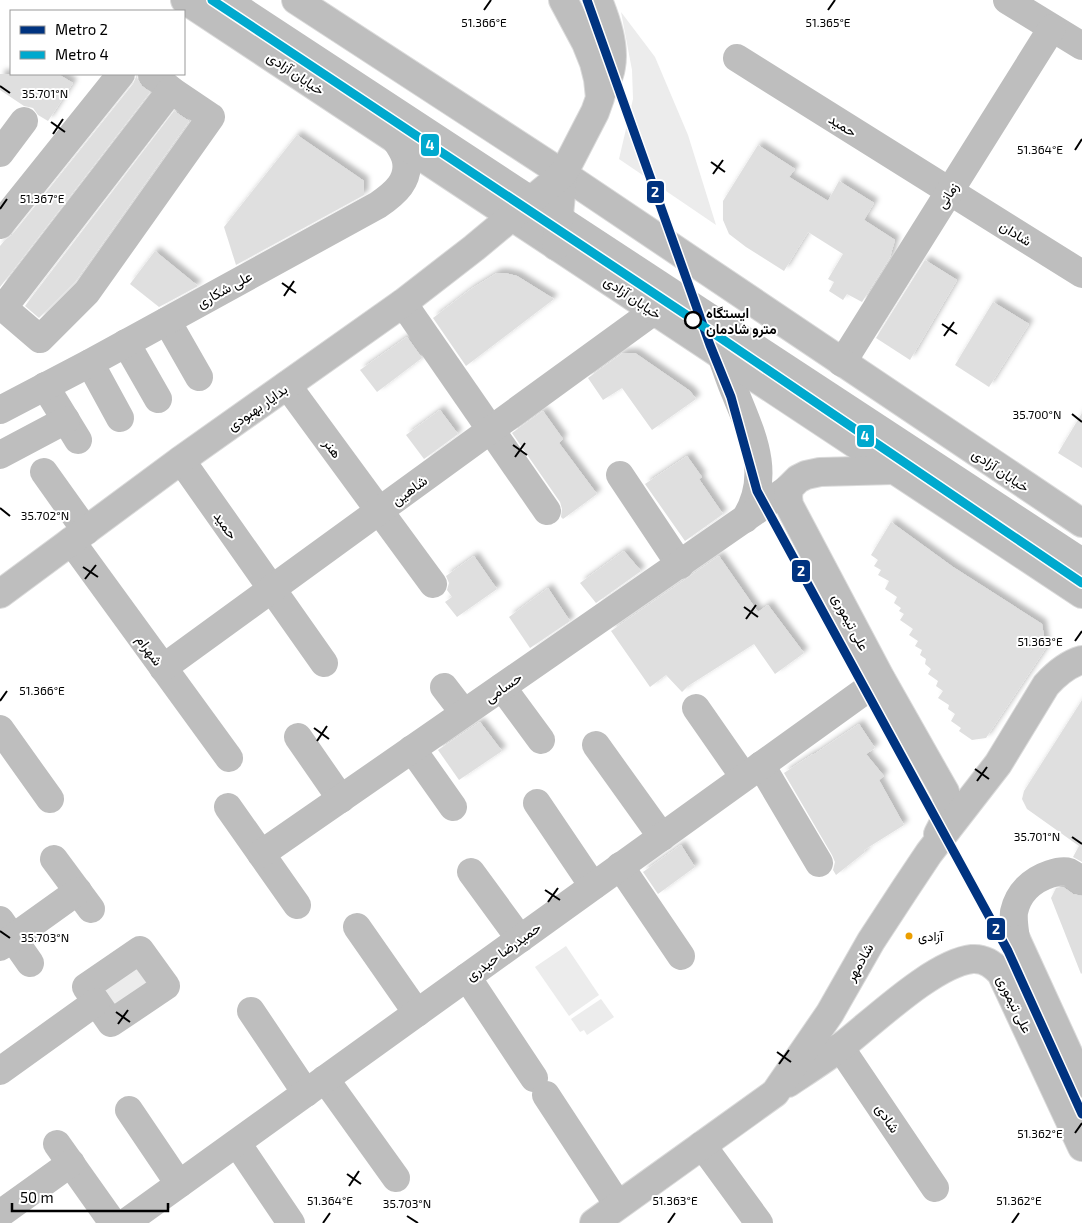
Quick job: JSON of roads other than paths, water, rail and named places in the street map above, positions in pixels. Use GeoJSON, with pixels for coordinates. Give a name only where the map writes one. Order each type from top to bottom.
{"type":"FeatureCollection","features":[{"type":"Feature","properties":{"kind":"street","name":"خیابان آزادی"},"geometry":{"type":"LineString","coordinates":[[185,0],[1082,594]]}},
{"type":"Feature","properties":{"kind":"street"},"geometry":{"type":"LineString","coordinates":[[226,0],[551,196],[1082,562]]}},
{"type":"Feature","properties":{"kind":"street"},"geometry":{"type":"LineString","coordinates":[[254,0],[1082,545]]}},
{"type":"Feature","properties":{"kind":"street","name":"خیابان آزادی"},"geometry":{"type":"LineString","coordinates":[[296,0],[551,196],[842,362],[1082,524]]}},
{"type":"Feature","properties":{"kind":"street"},"geometry":{"type":"LineString","coordinates":[[563,0],[586,43],[594,63],[600,98]]}},
{"type":"Feature","properties":{"kind":"street"},"geometry":{"type":"LineString","coordinates":[[556,246],[551,196],[596,112],[612,64],[608,31],[598,0]]}},
{"type":"Feature","properties":{"kind":"street"},"geometry":{"type":"LineString","coordinates":[[1007,0],[1082,46]]}},
{"type":"Feature","properties":{"kind":"street","name":"زمانی"},"geometry":{"type":"LineString","coordinates":[[842,362],[1052,28]]}},
{"type":"Feature","properties":{"kind":"street","name":"حمید"},"geometry":{"type":"LineString","coordinates":[[737,58],[950,191]]}},
{"type":"Feature","properties":{"kind":"street"},"geometry":{"type":"LineString","coordinates":[[0,225],[120,75]]}},
{"type":"Feature","properties":{"kind":"street"},"geometry":{"type":"LineString","coordinates":[[161,82],[211,117],[87,292],[40,338],[2,306],[161,82]]}},
{"type":"Feature","properties":{"kind":"street"},"geometry":{"type":"LineString","coordinates":[[0,152],[24,121]]}},
{"type":"Feature","properties":{"kind":"street","name":"علی شکاری"},"geometry":{"type":"LineString","coordinates":[[0,410],[90,363],[390,197],[401,184],[406,167],[405,157],[395,139]]}},
{"type":"Feature","properties":{"kind":"street","name":"شادان"},"geometry":{"type":"LineString","coordinates":[[950,191],[1082,274]]}},
{"type":"Feature","properties":{"kind":"street","name":"بدایار بهبودی"},"geometry":{"type":"LineString","coordinates":[[0,594],[180,460],[403,303],[474,248],[511,216],[551,196]]}},
{"type":"Feature","properties":{"kind":"street"},"geometry":{"type":"LineString","coordinates":[[403,303],[546,511]]}},
{"type":"Feature","properties":{"kind":"street","name":"شاهین"},"geometry":{"type":"LineString","coordinates":[[163,668],[654,311]]}},
{"type":"Feature","properties":{"kind":"street"},"geometry":{"type":"LineString","coordinates":[[166,320],[199,377]]}},
{"type":"Feature","properties":{"kind":"street"},"geometry":{"type":"LineString","coordinates":[[126,343],[158,399]]}},
{"type":"Feature","properties":{"kind":"street"},"geometry":{"type":"LineString","coordinates":[[721,355],[752,436],[759,463],[757,491],[751,509],[745,519]]}},
{"type":"Feature","properties":{"kind":"street"},"geometry":{"type":"LineString","coordinates":[[90,363],[120,418]]}},
{"type":"Feature","properties":{"kind":"street","name":"هنر"},"geometry":{"type":"LineString","coordinates":[[287,385],[433,584]]}},
{"type":"Feature","properties":{"kind":"street"},"geometry":{"type":"LineString","coordinates":[[0,455],[72,430],[46,386]]}},
{"type":"Feature","properties":{"kind":"street","name":"حمید"},"geometry":{"type":"LineString","coordinates":[[180,460],[324,663]]}},
{"type":"Feature","properties":{"kind":"street"},"geometry":{"type":"LineString","coordinates":[[790,488],[798,479],[820,472],[894,470]]}},
{"type":"Feature","properties":{"kind":"street","name":"شهرام"},"geometry":{"type":"LineString","coordinates":[[44,472],[78,536],[163,668],[229,758]]}},
{"type":"Feature","properties":{"kind":"street"},"geometry":{"type":"LineString","coordinates":[[620,475],[680,564]]}},
{"type":"Feature","properties":{"kind":"street","name":"حسامی"},"geometry":{"type":"LineString","coordinates":[[261,854],[790,488]]}},
{"type":"Feature","properties":{"kind":"street","name":"علی تیموری"},"geometry":{"type":"LineString","coordinates":[[790,488],[789,505],[881,679],[945,792],[948,802],[946,818],[929,854]]}},
{"type":"Feature","properties":{"kind":"street"},"geometry":{"type":"LineString","coordinates":[[1038,494],[1082,513]]}},
{"type":"Feature","properties":{"kind":"street","name":"شادمهر"},"geometry":{"type":"LineString","coordinates":[[594,1223],[775,1093],[830,1013],[871,941],[929,854],[998,764],[1046,685],[1053,677],[1074,662],[1082,660]]}},
{"type":"Feature","properties":{"kind":"street","name":"حمیدرضا حیدری"},"geometry":{"type":"LineString","coordinates":[[125,1223],[881,679]]}},
{"type":"Feature","properties":{"kind":"street"},"geometry":{"type":"LineString","coordinates":[[444,687],[464,713]]}},
{"type":"Feature","properties":{"kind":"street"},"geometry":{"type":"LineString","coordinates":[[502,687],[541,740]]}},
{"type":"Feature","properties":{"kind":"street"},"geometry":{"type":"LineString","coordinates":[[696,708],[753,771],[819,862]]}},
{"type":"Feature","properties":{"kind":"street"},"geometry":{"type":"LineString","coordinates":[[0,729],[50,799]]}},
{"type":"Feature","properties":{"kind":"street"},"geometry":{"type":"LineString","coordinates":[[298,737],[341,799]]}},
{"type":"Feature","properties":{"kind":"street"},"geometry":{"type":"LineString","coordinates":[[596,745],[662,836]]}},
{"type":"Feature","properties":{"kind":"street"},"geometry":{"type":"LineString","coordinates":[[412,749],[453,807]]}},
{"type":"Feature","properties":{"kind":"street"},"geometry":{"type":"LineString","coordinates":[[537,803],[593,886]]}},
{"type":"Feature","properties":{"kind":"street"},"geometry":{"type":"LineString","coordinates":[[228,807],[297,905]]}},
{"type":"Feature","properties":{"kind":"street"},"geometry":{"type":"LineString","coordinates":[[30,963],[4,935],[84,900],[54,859]]}},
{"type":"Feature","properties":{"kind":"street"},"geometry":{"type":"LineString","coordinates":[[620,866],[681,956]]}},
{"type":"Feature","properties":{"kind":"street","name":"علی تیموری"},"geometry":{"type":"LineString","coordinates":[[1075,876],[1060,871],[1041,877],[1032,883],[1020,896],[1014,912],[1014,923],[1016,939],[1082,1083]]}},
{"type":"Feature","properties":{"kind":"street"},"geometry":{"type":"LineString","coordinates":[[470,872],[520,939]]}},
{"type":"Feature","properties":{"kind":"street"},"geometry":{"type":"LineString","coordinates":[[357,927],[418,1013]]}},
{"type":"Feature","properties":{"kind":"street","name":"علی تیموری"},"geometry":{"type":"LineString","coordinates":[[775,1093],[840,1047],[925,980],[959,962],[979,959],[996,966],[1001,973],[1082,1147]]}},
{"type":"Feature","properties":{"kind":"street"},"geometry":{"type":"LineString","coordinates":[[467,977],[618,1206]]}},
{"type":"Feature","properties":{"kind":"street"},"geometry":{"type":"LineString","coordinates":[[0,1071],[96,1002]]}},
{"type":"Feature","properties":{"kind":"street"},"geometry":{"type":"LineString","coordinates":[[251,1011],[396,1178]]}},
{"type":"Feature","properties":{"kind":"street","name":"شادی"},"geometry":{"type":"LineString","coordinates":[[840,1047],[935,1188]]}},
{"type":"Feature","properties":{"kind":"street"},"geometry":{"type":"LineString","coordinates":[[128,1110],[179,1184]]}},
{"type":"Feature","properties":{"kind":"street"},"geometry":{"type":"LineString","coordinates":[[237,1143],[291,1223]]}},
{"type":"Feature","properties":{"kind":"street"},"geometry":{"type":"LineString","coordinates":[[702,1145],[759,1223]]}},
{"type":"Feature","properties":{"kind":"street"},"geometry":{"type":"LineString","coordinates":[[0,1214],[64,1153],[113,1223]]}},
{"type":"Feature","properties":{"kind":"metro line","name":"4"},"geometry":{"type":"LineString","coordinates":[[212,0],[700,324],[1082,583]]}},
{"type":"Feature","properties":{"kind":"metro line","name":"2"},"geometry":{"type":"LineString","coordinates":[[587,0],[710,345],[731,397],[757,491],[1008,951],[1082,1114]]}},
{"type":"Feature","properties":{"kind":"place","name":"ایستگاه مترو شادمان"},"geometry":{"type":"Point","coordinates":[693,320]}},
{"type":"Feature","properties":{"kind":"place","name":"آزادی"},"geometry":{"type":"Point","coordinates":[909,936]}}]}
